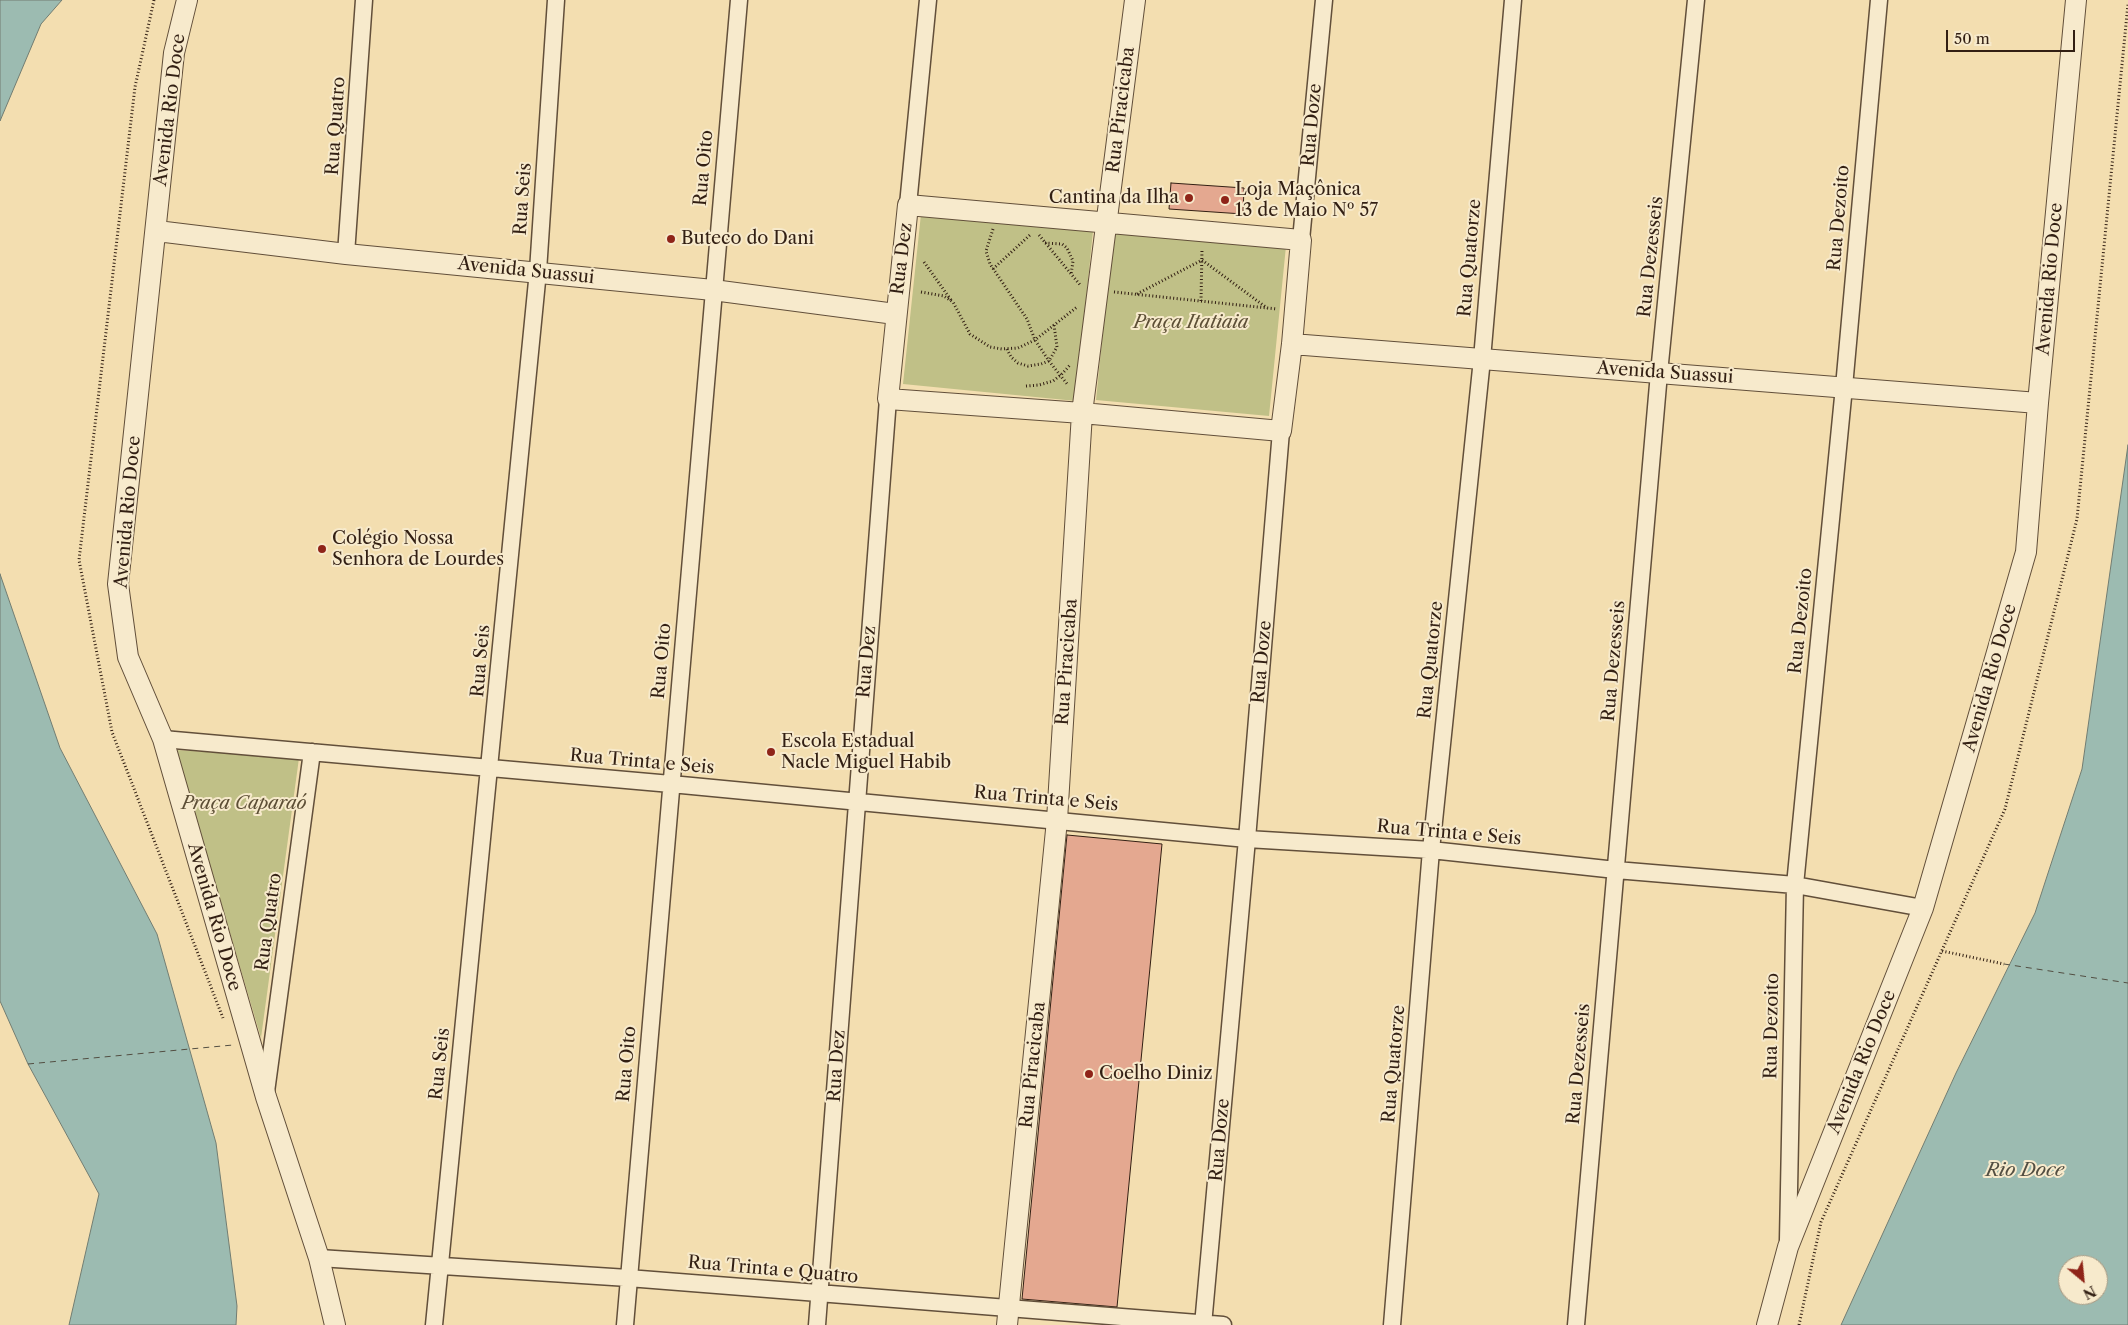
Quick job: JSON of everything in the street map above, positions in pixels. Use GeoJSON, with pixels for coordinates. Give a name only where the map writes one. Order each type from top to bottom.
{"type":"FeatureCollection","features":[{"type":"Feature","properties":{"kind":"street","name":"Avenida Rio Doce"},"geometry":{"type":"LineString","coordinates":[[187,0],[174,53],[118,584],[128,658],[163,739],[266,1097],[319,1258],[335,1325]]}},
{"type":"Feature","properties":{"kind":"street","name":"Rua Quatro"},"geometry":{"type":"LineString","coordinates":[[346,254],[364,0]]}},
{"type":"Feature","properties":{"kind":"street","name":"Rua Seis"},"geometry":{"type":"LineString","coordinates":[[434,1325],[491,769],[538,271],[556,0]]}},
{"type":"Feature","properties":{"kind":"street","name":"Rua Oito"},"geometry":{"type":"LineString","coordinates":[[625,1325],[739,0]]}},
{"type":"Feature","properties":{"kind":"street","name":"Rua Dez"},"geometry":{"type":"LineString","coordinates":[[817,1325],[895,314],[908,205],[928,0]]}},
{"type":"Feature","properties":{"kind":"street","name":"Rua Piracicaba"},"geometry":{"type":"LineString","coordinates":[[1008,1317],[1057,820],[1090,290],[1106,223],[1135,0]]}},
{"type":"Feature","properties":{"kind":"street","name":"Rua Doze"},"geometry":{"type":"LineString","coordinates":[[1203,1324],[1247,839],[1281,431],[1292,344],[1324,0]]}},
{"type":"Feature","properties":{"kind":"street","name":"Rua Quatorze"},"geometry":{"type":"LineString","coordinates":[[1392,1325],[1432,850],[1482,359],[1513,0]]}},
{"type":"Feature","properties":{"kind":"street","name":"Rua Dezesseis"},"geometry":{"type":"LineString","coordinates":[[1576,1325],[1659,373],[1696,0]]}},
{"type":"Feature","properties":{"kind":"street","name":"Rua Dezoito"},"geometry":{"type":"LineString","coordinates":[[1788,1247],[1795,885],[1844,387],[1879,0]]}},
{"type":"Feature","properties":{"kind":"street","name":"Avenida Rio Doce"},"geometry":{"type":"LineString","coordinates":[[1767,1325],[1788,1247],[1923,908],[2026,552],[2038,402],[2076,0]]}},
{"type":"Feature","properties":{"kind":"street"},"geometry":{"type":"LineString","coordinates":[[908,205],[1301,240]]}},
{"type":"Feature","properties":{"kind":"street","name":"Avenida Suassui"},"geometry":{"type":"LineString","coordinates":[[156,230],[346,254],[538,271],[713,290],[895,314]]}},
{"type":"Feature","properties":{"kind":"street","name":"Avenida Suassui"},"geometry":{"type":"LineString","coordinates":[[1292,344],[2038,402]]}},
{"type":"Feature","properties":{"kind":"street"},"geometry":{"type":"LineString","coordinates":[[888,398],[1281,431]]}},
{"type":"Feature","properties":{"kind":"street","name":"Rua Trinta e Seis"},"geometry":{"type":"LineString","coordinates":[[163,739],[671,784],[1247,839],[1432,850],[1616,870],[1795,885],[1923,908]]}},
{"type":"Feature","properties":{"kind":"street","name":"Rua Quatro"},"geometry":{"type":"LineString","coordinates":[[266,1097],[312,752]]}},
{"type":"Feature","properties":{"kind":"street","name":"Rua Trinta e Quatro"},"geometry":{"type":"LineString","coordinates":[[319,1258],[628,1278],[820,1294],[1008,1317],[1223,1325]]}},
{"type":"Feature","properties":{"kind":"path"},"geometry":{"type":"LineString","coordinates":[[154,0],[135,86],[79,560],[112,732],[226,1026]]}},
{"type":"Feature","properties":{"kind":"path"},"geometry":{"type":"LineString","coordinates":[[994,227],[987,242],[986,251],[993,269],[1027,320],[1035,340],[1048,360],[1073,391]]}},
{"type":"Feature","properties":{"kind":"path"},"geometry":{"type":"LineString","coordinates":[[993,269],[1035,231],[1071,275],[1090,290],[1295,311]]}},
{"type":"Feature","properties":{"kind":"path"},"geometry":{"type":"LineString","coordinates":[[1201,301],[1202,231]]}},
{"type":"Feature","properties":{"kind":"path"},"geometry":{"type":"LineString","coordinates":[[1045,243],[1062,244],[1067,248],[1073,261],[1071,275]]}},
{"type":"Feature","properties":{"kind":"path"},"geometry":{"type":"LineString","coordinates":[[1136,294],[1202,260]]}},
{"type":"Feature","properties":{"kind":"path"},"geometry":{"type":"LineString","coordinates":[[1202,260],[1268,308]]}},
{"type":"Feature","properties":{"kind":"path"},"geometry":{"type":"LineString","coordinates":[[924,262],[953,302],[970,334],[990,347],[1018,348],[1035,340],[1082,304]]}},
{"type":"Feature","properties":{"kind":"path"},"geometry":{"type":"LineString","coordinates":[[922,292],[936,294],[953,302]]}},
{"type":"Feature","properties":{"kind":"path"},"geometry":{"type":"LineString","coordinates":[[1007,349],[1011,357],[1028,366],[1048,360],[1058,347],[1054,325]]}},
{"type":"Feature","properties":{"kind":"path"},"geometry":{"type":"LineString","coordinates":[[1026,386],[1039,385],[1061,375],[1074,359]]}},
{"type":"Feature","properties":{"kind":"path"},"geometry":{"type":"LineString","coordinates":[[1942,951],[2004,964]]}},
{"type":"Feature","properties":{"kind":"green space","name":"Praça Itatiaia"},"geometry":{"type":"Polygon","coordinates":[[[921,214],[1093,231],[1076,401],[903,384],[921,214]]]}},
{"type":"Feature","properties":{"kind":"green space","name":"Praça Itatiaia"},"geometry":{"type":"Polygon","coordinates":[[[1113,230],[1286,246],[1269,416],[1096,400],[1113,230]]]}},
{"type":"Feature","properties":{"kind":"green space","name":"Praça Caparaó"},"geometry":{"type":"Polygon","coordinates":[[[176,750],[299,758],[261,1038],[176,750]]]}},
{"type":"Feature","properties":{"kind":"water"},"geometry":{"type":"Polygon","coordinates":[[[0,0],[62,0],[41,24],[0,121],[0,0]]]}},
{"type":"Feature","properties":{"kind":"water","name":"Rio Doce"},"geometry":{"type":"Polygon","coordinates":[[[2128,445],[2128,1325],[1841,1325],[1956,1073],[2035,913],[2082,769],[2128,445]]]}},
{"type":"Feature","properties":{"kind":"water"},"geometry":{"type":"Polygon","coordinates":[[[0,574],[60,748],[157,934],[216,1143],[237,1306],[236,1325],[69,1325],[99,1194],[28,1064],[0,1001],[0,574]]]}},
{"type":"Feature","properties":{"kind":"building"},"geometry":{"type":"Polygon","coordinates":[[[1171,183],[1244,188],[1243,214],[1169,209],[1171,183]]]}},
{"type":"Feature","properties":{"kind":"building","name":"Coelho Diniz"},"geometry":{"type":"Polygon","coordinates":[[[1067,835],[1162,844],[1117,1307],[1022,1299],[1067,835]]]}},
{"type":"Feature","properties":{"kind":"ferry route"},"geometry":{"type":"LineString","coordinates":[[2004,964],[2128,983]]}},
{"type":"Feature","properties":{"kind":"ferry route"},"geometry":{"type":"LineString","coordinates":[[28,1064],[233,1045]]}},
{"type":"Feature","properties":{"kind":"place","name":"Cantina da Ilha"},"geometry":{"type":"Point","coordinates":[1189,198]}},
{"type":"Feature","properties":{"kind":"place","name":"Loja Maçônica 13 de Maio Nº 57"},"geometry":{"type":"Point","coordinates":[1225,200]}},
{"type":"Feature","properties":{"kind":"place","name":"Buteco do Dani"},"geometry":{"type":"Point","coordinates":[671,239]}},
{"type":"Feature","properties":{"kind":"place","name":"Colégio Nossa Senhora de Lourdes"},"geometry":{"type":"Point","coordinates":[322,549]}},
{"type":"Feature","properties":{"kind":"place","name":"Escola Estadual Nacle Miguel Habib"},"geometry":{"type":"Point","coordinates":[771,752]}},
{"type":"Feature","properties":{"kind":"place","name":"Coelho Diniz"},"geometry":{"type":"Point","coordinates":[1089,1074]}}]}
